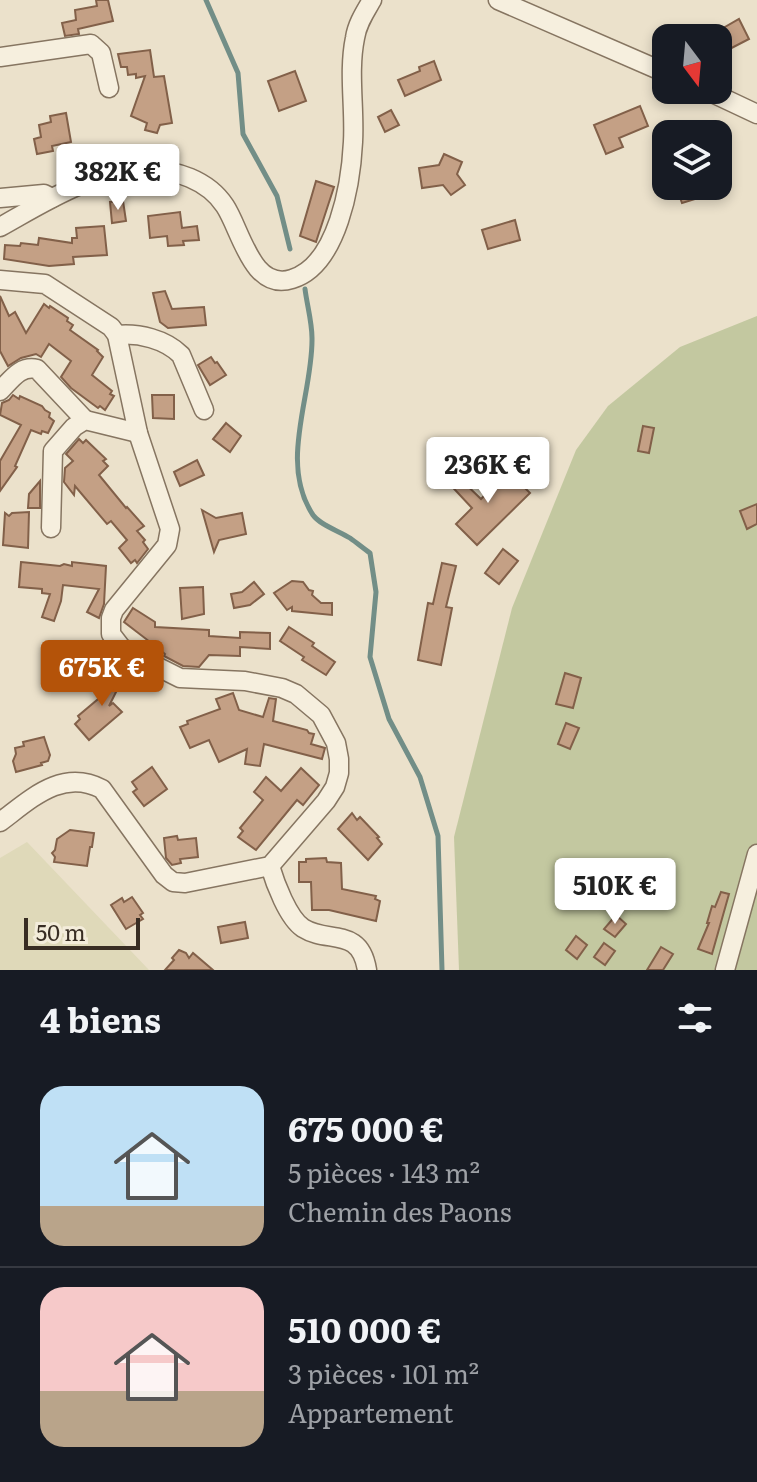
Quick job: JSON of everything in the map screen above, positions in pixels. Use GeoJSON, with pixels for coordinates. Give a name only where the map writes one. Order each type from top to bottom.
{"type":"FeatureCollection","features":[{"type":"Feature","properties":{"kind":"street"},"geometry":{"type":"LineString","coordinates":[[0,227],[90,180],[146,170],[177,173],[196,180],[225,205],[254,265],[263,274],[275,280],[288,281],[302,275],[321,257],[334,235],[348,183],[354,139],[355,35],[372,0]]}},
{"type":"Feature","properties":{"kind":"street"},"geometry":{"type":"LineString","coordinates":[[498,0],[652,67]]}},
{"type":"Feature","properties":{"kind":"street"},"geometry":{"type":"LineString","coordinates":[[0,57],[91,44],[101,53],[109,88]]}},
{"type":"Feature","properties":{"kind":"street"},"geometry":{"type":"LineString","coordinates":[[732,102],[757,114]]}},
{"type":"Feature","properties":{"kind":"street"},"geometry":{"type":"LineString","coordinates":[[0,198],[44,194],[52,198]]}},
{"type":"Feature","properties":{"kind":"street"},"geometry":{"type":"LineString","coordinates":[[0,280],[45,284],[111,327],[117,335],[138,433],[169,520],[170,537],[161,554],[114,610],[110,626],[115,640],[130,653],[180,678],[266,684],[296,694],[321,715],[336,743],[339,759],[335,787],[326,801],[270,866],[185,883],[173,882],[164,875],[102,789],[91,783],[73,781],[57,784],[36,795],[0,822]]}},
{"type":"Feature","properties":{"kind":"street"},"geometry":{"type":"LineString","coordinates":[[117,335],[133,333],[174,348],[181,355],[204,410]]}},
{"type":"Feature","properties":{"kind":"street"},"geometry":{"type":"LineString","coordinates":[[0,391],[18,373],[29,367],[37,369],[85,420],[138,433]]}},
{"type":"Feature","properties":{"kind":"street"},"geometry":{"type":"LineString","coordinates":[[51,528],[53,451],[74,427],[85,420]]}},
{"type":"Feature","properties":{"kind":"street"},"geometry":{"type":"LineString","coordinates":[[725,970],[757,854]]}},
{"type":"Feature","properties":{"kind":"street"},"geometry":{"type":"LineString","coordinates":[[270,866],[295,920],[311,932],[349,941],[363,955],[367,970]]}},
{"type":"Feature","properties":{"kind":"shaded area"},"geometry":{"type":"Polygon","coordinates":[[[27,842],[149,970],[0,970],[0,858],[27,842]]]}},
{"type":"Feature","properties":{"kind":"green space"},"geometry":{"type":"Polygon","coordinates":[[[757,316],[757,970],[459,970],[454,837],[512,608],[576,450],[608,406],[680,347],[757,316]]]}},
{"type":"Feature","properties":{"kind":"building"},"geometry":{"type":"Polygon","coordinates":[[[96,0],[108,0],[113,21],[78,29],[79,34],[65,36],[62,23],[76,20],[75,10],[97,6],[96,0]]]}},
{"type":"Feature","properties":{"kind":"building"},"geometry":{"type":"Polygon","coordinates":[[[739,19],[749,39],[732,48],[730,24],[739,19]]]}},
{"type":"Feature","properties":{"kind":"building"},"geometry":{"type":"Polygon","coordinates":[[[150,50],[154,77],[164,76],[172,123],[160,125],[157,133],[145,130],[147,123],[131,116],[145,76],[136,78],[136,74],[128,75],[127,67],[121,67],[118,54],[150,50]]]}},
{"type":"Feature","properties":{"kind":"building"},"geometry":{"type":"Polygon","coordinates":[[[434,61],[441,80],[405,96],[398,80],[434,61]]]}},
{"type":"Feature","properties":{"kind":"building"},"geometry":{"type":"Polygon","coordinates":[[[295,71],[306,101],[279,111],[268,81],[295,71]]]}},
{"type":"Feature","properties":{"kind":"building"},"geometry":{"type":"Polygon","coordinates":[[[640,106],[648,126],[619,138],[623,147],[606,154],[594,125],[640,106]]]}},
{"type":"Feature","properties":{"kind":"building"},"geometry":{"type":"Polygon","coordinates":[[[391,110],[399,125],[385,132],[378,117],[391,110]]]}},
{"type":"Feature","properties":{"kind":"building"},"geometry":{"type":"Polygon","coordinates":[[[66,113],[71,142],[52,146],[53,151],[37,154],[34,139],[41,137],[39,125],[51,122],[50,116],[66,113]]]}},
{"type":"Feature","properties":{"kind":"building"},"geometry":{"type":"Polygon","coordinates":[[[444,154],[462,162],[457,174],[465,185],[451,195],[443,185],[422,188],[419,168],[439,165],[444,154]]]}},
{"type":"Feature","properties":{"kind":"building"},"geometry":{"type":"Polygon","coordinates":[[[316,181],[334,187],[316,242],[300,236],[316,181]]]}},
{"type":"Feature","properties":{"kind":"building"},"geometry":{"type":"Polygon","coordinates":[[[123,201],[126,221],[112,223],[110,202],[123,201]]]}},
{"type":"Feature","properties":{"kind":"building"},"geometry":{"type":"Polygon","coordinates":[[[180,212],[182,228],[197,226],[199,240],[168,246],[167,236],[150,238],[148,216],[180,212]]]}},
{"type":"Feature","properties":{"kind":"building"},"geometry":{"type":"Polygon","coordinates":[[[515,220],[520,240],[488,249],[482,230],[515,220]]]}},
{"type":"Feature","properties":{"kind":"building"},"geometry":{"type":"Polygon","coordinates":[[[104,226],[107,255],[73,257],[74,264],[49,266],[4,259],[5,245],[38,245],[39,238],[72,243],[72,238],[77,238],[76,228],[104,226]]]}},
{"type":"Feature","properties":{"kind":"building"},"geometry":{"type":"Polygon","coordinates":[[[165,291],[172,309],[204,307],[206,325],[168,328],[160,322],[153,293],[165,291]]]}},
{"type":"Feature","properties":{"kind":"building"},"geometry":{"type":"Polygon","coordinates":[[[0,296],[9,316],[15,312],[26,333],[44,304],[68,318],[67,321],[73,325],[70,330],[98,350],[103,357],[92,375],[114,396],[105,410],[71,388],[61,377],[71,361],[49,344],[41,357],[36,354],[21,358],[8,366],[0,351],[0,296]]]}},
{"type":"Feature","properties":{"kind":"building"},"geometry":{"type":"Polygon","coordinates":[[[211,357],[226,375],[210,385],[198,365],[211,357]]]}},
{"type":"Feature","properties":{"kind":"building"},"geometry":{"type":"Polygon","coordinates":[[[13,395],[42,406],[54,421],[48,433],[31,430],[17,467],[0,491],[0,461],[21,425],[0,415],[2,403],[13,395]]]}},
{"type":"Feature","properties":{"kind":"building"},"geometry":{"type":"Polygon","coordinates":[[[152,395],[174,395],[174,419],[153,418],[152,395]]]}},
{"type":"Feature","properties":{"kind":"building"},"geometry":{"type":"Polygon","coordinates":[[[226,423],[241,436],[230,452],[213,439],[226,423]]]}},
{"type":"Feature","properties":{"kind":"building"},"geometry":{"type":"Polygon","coordinates":[[[643,426],[654,428],[649,453],[638,451],[643,426]]]}},
{"type":"Feature","properties":{"kind":"building"},"geometry":{"type":"Polygon","coordinates":[[[79,439],[83,443],[86,440],[106,459],[103,461],[108,466],[99,475],[144,526],[137,531],[148,549],[137,563],[135,560],[131,563],[119,548],[127,540],[111,521],[107,524],[75,486],[74,495],[64,482],[65,468],[73,461],[66,454],[79,439]]]}},
{"type":"Feature","properties":{"kind":"building"},"geometry":{"type":"Polygon","coordinates":[[[197,460],[204,475],[180,486],[174,472],[197,460]]]}},
{"type":"Feature","properties":{"kind":"building"},"geometry":{"type":"Polygon","coordinates":[[[452,471],[481,499],[508,471],[530,493],[477,545],[456,524],[472,508],[444,478],[452,471]]]}},
{"type":"Feature","properties":{"kind":"building"},"geometry":{"type":"Polygon","coordinates":[[[40,481],[40,508],[28,508],[29,494],[40,481]]]}},
{"type":"Feature","properties":{"kind":"building"},"geometry":{"type":"Polygon","coordinates":[[[757,504],[757,524],[747,529],[740,511],[757,504]]]}},
{"type":"Feature","properties":{"kind":"building"},"geometry":{"type":"Polygon","coordinates":[[[202,510],[216,518],[242,513],[246,534],[219,540],[214,552],[202,510]]]}},
{"type":"Feature","properties":{"kind":"building"},"geometry":{"type":"Polygon","coordinates":[[[29,512],[28,548],[3,545],[5,513],[9,516],[29,512]]]}},
{"type":"Feature","properties":{"kind":"building"},"geometry":{"type":"Polygon","coordinates":[[[503,549],[518,561],[499,584],[485,573],[503,549]]]}},
{"type":"Feature","properties":{"kind":"building"},"geometry":{"type":"Polygon","coordinates":[[[21,562],[106,566],[104,604],[99,618],[87,612],[99,589],[63,585],[54,621],[42,617],[50,594],[42,593],[42,589],[19,587],[21,562]]]}},
{"type":"Feature","properties":{"kind":"building"},"geometry":{"type":"Polygon","coordinates":[[[442,563],[456,566],[446,607],[452,608],[441,665],[418,660],[428,603],[433,604],[442,563]]]}},
{"type":"Feature","properties":{"kind":"building"},"geometry":{"type":"Polygon","coordinates":[[[292,581],[303,582],[321,603],[332,603],[332,615],[292,611],[292,607],[287,610],[274,593],[292,581]]]}},
{"type":"Feature","properties":{"kind":"building"},"geometry":{"type":"Polygon","coordinates":[[[254,582],[264,594],[250,605],[234,608],[231,594],[242,592],[254,582]]]}},
{"type":"Feature","properties":{"kind":"building"},"geometry":{"type":"Polygon","coordinates":[[[203,587],[204,614],[182,619],[180,588],[203,587]]]}},
{"type":"Feature","properties":{"kind":"building"},"geometry":{"type":"Polygon","coordinates":[[[133,608],[155,622],[155,627],[209,630],[209,636],[240,638],[240,632],[270,633],[270,649],[240,647],[240,656],[209,655],[199,667],[183,666],[164,656],[151,643],[154,641],[150,642],[124,622],[133,608]]]}},
{"type":"Feature","properties":{"kind":"building"},"geometry":{"type":"Polygon","coordinates":[[[289,627],[314,643],[312,646],[335,662],[326,675],[280,641],[289,627]]]}},
{"type":"Feature","properties":{"kind":"building"},"geometry":{"type":"Polygon","coordinates":[[[90,643],[74,680],[62,650],[90,643]]]}},
{"type":"Feature","properties":{"kind":"building"},"geometry":{"type":"Polygon","coordinates":[[[126,664],[129,666],[109,706],[113,703],[122,712],[89,740],[75,724],[80,719],[78,716],[110,689],[105,682],[126,664]]]}},
{"type":"Feature","properties":{"kind":"building"},"geometry":{"type":"Polygon","coordinates":[[[565,673],[581,678],[573,708],[556,704],[565,673]]]}},
{"type":"Feature","properties":{"kind":"building"},"geometry":{"type":"Polygon","coordinates":[[[233,693],[239,710],[263,717],[269,698],[276,699],[273,721],[314,734],[311,744],[325,748],[322,759],[264,744],[260,766],[245,764],[247,749],[219,762],[209,740],[190,748],[180,727],[188,724],[187,721],[220,709],[216,699],[233,693]]]}},
{"type":"Feature","properties":{"kind":"building"},"geometry":{"type":"Polygon","coordinates":[[[566,723],[579,728],[570,749],[558,744],[566,723]]]}},
{"type":"Feature","properties":{"kind":"building"},"geometry":{"type":"Polygon","coordinates":[[[44,737],[50,755],[48,761],[16,772],[13,761],[15,748],[24,746],[23,742],[44,737]]]}},
{"type":"Feature","properties":{"kind":"building"},"geometry":{"type":"Polygon","coordinates":[[[152,767],[167,789],[144,806],[133,792],[137,789],[132,782],[152,767]]]}},
{"type":"Feature","properties":{"kind":"building"},"geometry":{"type":"Polygon","coordinates":[[[301,768],[319,785],[303,805],[297,800],[256,850],[238,837],[243,831],[240,828],[263,800],[254,792],[266,777],[281,791],[301,768]]]}},
{"type":"Feature","properties":{"kind":"building"},"geometry":{"type":"Polygon","coordinates":[[[352,813],[357,820],[360,817],[382,844],[368,860],[338,829],[352,813]]]}},
{"type":"Feature","properties":{"kind":"building"},"geometry":{"type":"Polygon","coordinates":[[[70,830],[94,833],[87,866],[54,862],[52,853],[57,839],[70,830]]]}},
{"type":"Feature","properties":{"kind":"building"},"geometry":{"type":"Polygon","coordinates":[[[177,836],[178,840],[196,838],[198,857],[180,859],[181,863],[172,865],[166,858],[164,838],[177,836]]]}},
{"type":"Feature","properties":{"kind":"building"},"geometry":{"type":"Polygon","coordinates":[[[326,858],[327,862],[341,863],[342,889],[376,896],[375,899],[380,901],[376,921],[329,910],[312,910],[311,882],[299,882],[299,862],[326,858]]]}},
{"type":"Feature","properties":{"kind":"building"},"geometry":{"type":"Polygon","coordinates":[[[721,892],[729,894],[712,954],[698,949],[709,923],[712,906],[715,907],[721,892]]]}},
{"type":"Feature","properties":{"kind":"building"},"geometry":{"type":"Polygon","coordinates":[[[132,897],[143,913],[140,915],[143,919],[126,929],[111,905],[122,898],[124,902],[132,897]]]}},
{"type":"Feature","properties":{"kind":"building"},"geometry":{"type":"Polygon","coordinates":[[[616,915],[626,924],[615,937],[604,929],[616,915]]]}},
{"type":"Feature","properties":{"kind":"building"},"geometry":{"type":"Polygon","coordinates":[[[245,922],[248,938],[221,943],[218,927],[245,922]]]}},
{"type":"Feature","properties":{"kind":"building"},"geometry":{"type":"Polygon","coordinates":[[[576,936],[587,945],[577,959],[566,950],[576,936]]]}},
{"type":"Feature","properties":{"kind":"building"},"geometry":{"type":"Polygon","coordinates":[[[604,943],[615,951],[605,965],[594,957],[604,943]]]}},
{"type":"Feature","properties":{"kind":"building"},"geometry":{"type":"Polygon","coordinates":[[[661,947],[673,954],[663,970],[647,970],[661,947]]]}},
{"type":"Feature","properties":{"kind":"building"},"geometry":{"type":"Polygon","coordinates":[[[179,950],[189,958],[193,953],[213,970],[165,970],[179,950]]]}},
{"type":"Feature","properties":{"kind":"waterway"},"geometry":{"type":"LineString","coordinates":[[206,0],[238,73],[243,134],[277,196],[290,249]]}},
{"type":"Feature","properties":{"kind":"waterway"},"geometry":{"type":"LineString","coordinates":[[305,289],[312,338],[300,428],[298,473],[303,495],[316,519],[370,553],[376,592],[370,657],[389,719],[420,777],[438,836],[442,970]]}}]}
